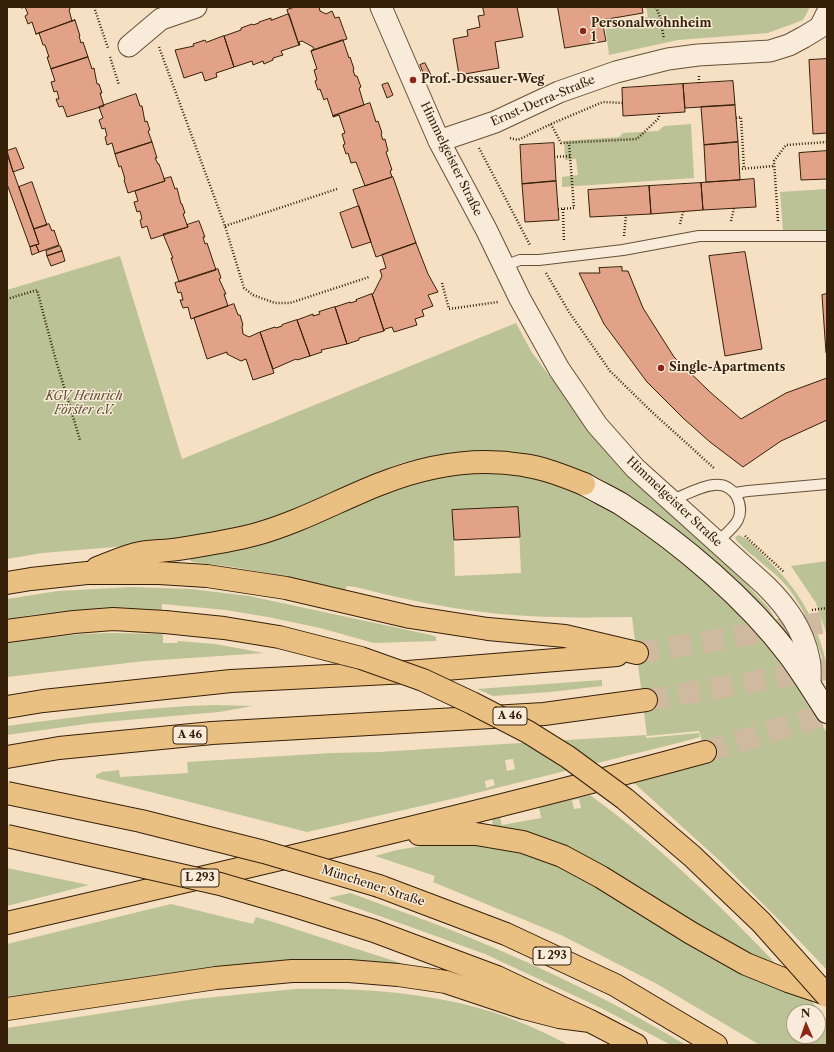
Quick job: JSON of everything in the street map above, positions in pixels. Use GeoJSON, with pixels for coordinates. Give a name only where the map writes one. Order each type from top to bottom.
{"type":"FeatureCollection","features":[{"type":"Feature","properties":{"kind":"highway"},"geometry":{"type":"LineString","coordinates":[[87,573],[125,557],[139,553],[179,549],[234,540],[272,529],[314,513],[381,484],[423,469],[463,463],[487,462],[523,465],[553,472],[584,484]]}},
{"type":"Feature","properties":{"kind":"highway"},"geometry":{"type":"LineString","coordinates":[[7,583],[87,573],[159,573],[207,576],[286,588],[410,617],[488,630],[564,636],[637,653],[408,672],[231,681],[43,701],[7,707]]}},
{"type":"Feature","properties":{"kind":"highway"},"geometry":{"type":"LineString","coordinates":[[7,631],[74,622],[113,619],[165,622],[224,628],[279,637],[361,658],[423,680],[528,732],[568,757],[625,799],[692,856],[761,922],[827,995]]}},
{"type":"Feature","properties":{"kind":"highway","name":"A 46"},"geometry":{"type":"LineString","coordinates":[[7,757],[59,748],[212,733],[544,714],[646,700]]}},
{"type":"Feature","properties":{"kind":"highway"},"geometry":{"type":"LineString","coordinates":[[392,833],[579,786],[705,752]]}},
{"type":"Feature","properties":{"kind":"highway","name":"Münchener Straße"},"geometry":{"type":"LineString","coordinates":[[7,793],[141,821],[264,852],[379,886],[506,934],[616,985],[716,1045]]}},
{"type":"Feature","properties":{"kind":"highway"},"geometry":{"type":"LineString","coordinates":[[392,833],[476,834],[523,842],[562,856],[746,964],[827,995]]}},
{"type":"Feature","properties":{"kind":"highway","name":"L 293"},"geometry":{"type":"LineString","coordinates":[[7,923],[392,833]]}},
{"type":"Feature","properties":{"kind":"highway","name":"L 293"},"geometry":{"type":"LineString","coordinates":[[7,836],[212,882],[374,931],[497,977],[590,1021],[636,1045]]}},
{"type":"Feature","properties":{"kind":"highway"},"geometry":{"type":"LineString","coordinates":[[7,1009],[216,978],[292,971],[349,971],[398,975],[446,982],[524,1008],[559,1017],[590,1021]]}},
{"type":"Feature","properties":{"kind":"street"},"geometry":{"type":"LineString","coordinates":[[129,46],[161,19],[196,7]]}},
{"type":"Feature","properties":{"kind":"street","name":"Himmelgeister Straße"},"geometry":{"type":"LineString","coordinates":[[381,7],[439,141],[486,229],[520,299],[560,369],[597,425],[635,468],[782,602],[793,618],[810,660],[810,684]]}},
{"type":"Feature","properties":{"kind":"street","name":"Ernst-Derra-Straße"},"geometry":{"type":"LineString","coordinates":[[439,141],[495,122],[559,92],[616,72],[668,59],[698,55],[770,51],[788,45],[819,28]]}},
{"type":"Feature","properties":{"kind":"street"},"geometry":{"type":"LineString","coordinates":[[584,484],[620,504],[644,520],[696,560],[736,596],[764,625],[789,655],[810,684],[827,712]]}},
{"type":"Feature","properties":{"kind":"lane","name":"Ernst-Derra-Straße"},"geometry":{"type":"LineString","coordinates":[[819,28],[824,7]]}},
{"type":"Feature","properties":{"kind":"lane"},"geometry":{"type":"LineString","coordinates":[[504,266],[520,260],[538,260],[623,250],[699,236],[827,236]]}},
{"type":"Feature","properties":{"kind":"lane"},"geometry":{"type":"LineString","coordinates":[[735,493],[748,490],[827,484]]}},
{"type":"Feature","properties":{"kind":"lane"},"geometry":{"type":"LineString","coordinates":[[670,501],[711,485],[720,485],[735,493],[740,502],[741,515],[732,528],[717,542]]}},
{"type":"Feature","properties":{"kind":"path"},"geometry":{"type":"LineString","coordinates":[[656,7],[660,17],[668,59]]}},
{"type":"Feature","properties":{"kind":"path"},"geometry":{"type":"LineString","coordinates":[[152,28],[225,226],[244,288],[253,295],[275,304],[290,303],[369,277]]}},
{"type":"Feature","properties":{"kind":"path"},"geometry":{"type":"LineString","coordinates":[[495,122],[506,136],[518,140],[603,102],[623,103]]}},
{"type":"Feature","properties":{"kind":"path"},"geometry":{"type":"LineString","coordinates":[[551,124],[561,144],[637,139],[659,118],[659,113]]}},
{"type":"Feature","properties":{"kind":"path"},"geometry":{"type":"LineString","coordinates":[[736,118],[741,117],[744,168]]}},
{"type":"Feature","properties":{"kind":"path"},"geometry":{"type":"LineString","coordinates":[[471,130],[538,260],[569,312],[610,371],[652,412],[720,472]]}},
{"type":"Feature","properties":{"kind":"path"},"geometry":{"type":"LineString","coordinates":[[779,236],[774,161],[786,145],[827,142]]}},
{"type":"Feature","properties":{"kind":"path"},"geometry":{"type":"LineString","coordinates":[[558,209],[574,208],[569,143]]}},
{"type":"Feature","properties":{"kind":"path"},"geometry":{"type":"LineString","coordinates":[[554,157],[570,156]]}},
{"type":"Feature","properties":{"kind":"path"},"geometry":{"type":"LineString","coordinates":[[739,169],[774,166]]}},
{"type":"Feature","properties":{"kind":"path"},"geometry":{"type":"LineString","coordinates":[[225,226],[337,189]]}},
{"type":"Feature","properties":{"kind":"path"},"geometry":{"type":"LineString","coordinates":[[563,208],[565,257]]}},
{"type":"Feature","properties":{"kind":"path"},"geometry":{"type":"LineString","coordinates":[[442,283],[449,309],[520,299]]}},
{"type":"Feature","properties":{"kind":"path"},"geometry":{"type":"LineString","coordinates":[[7,299],[37,290],[80,440]]}},
{"type":"Feature","properties":{"kind":"path"},"geometry":{"type":"LineString","coordinates":[[732,528],[746,536],[748,529]]}},
{"type":"Feature","properties":{"kind":"path"},"geometry":{"type":"LineString","coordinates":[[810,610],[827,608]]}},
{"type":"Feature","properties":{"kind":"green space"},"geometry":{"type":"Polygon","coordinates":[[[646,7],[810,7],[803,20],[768,33],[678,40],[609,55],[605,24],[648,17],[646,7]]]}},
{"type":"Feature","properties":{"kind":"green space"},"geometry":{"type":"Polygon","coordinates":[[[691,124],[694,178],[562,187],[562,177],[578,175],[576,159],[565,160],[564,141],[619,137],[623,133],[658,131],[664,126],[691,124]]]}},
{"type":"Feature","properties":{"kind":"green space"},"geometry":{"type":"Polygon","coordinates":[[[827,189],[827,232],[783,231],[780,192],[827,189]]]}},
{"type":"Feature","properties":{"kind":"green space","name":"KGV Heinrich Förster e.V."},"geometry":{"type":"Polygon","coordinates":[[[120,256],[182,459],[516,323],[531,351],[550,377],[768,607],[780,626],[729,575],[687,538],[657,515],[621,492],[478,452],[450,453],[401,463],[289,513],[235,531],[127,546],[42,553],[7,559],[7,290],[120,256]]]}},
{"type":"Feature","properties":{"kind":"green space"},"geometry":{"type":"Polygon","coordinates":[[[468,472],[535,477],[583,495],[640,528],[688,565],[727,601],[755,630],[798,686],[827,733],[827,970],[720,861],[634,783],[709,762],[699,731],[647,736],[632,617],[550,617],[488,613],[425,603],[355,587],[347,586],[345,590],[269,573],[192,562],[190,560],[190,558],[320,520],[424,478],[468,472]],[[518,507],[453,510],[455,576],[521,573],[518,507]]]}},
{"type":"Feature","properties":{"kind":"green space"},"geometry":{"type":"Polygon","coordinates":[[[739,535],[758,549],[785,578],[800,598],[806,608],[821,644],[827,674],[815,638],[799,603],[783,582],[772,571],[737,541],[735,537],[739,535]]]}},
{"type":"Feature","properties":{"kind":"green space"},"geometry":{"type":"Polygon","coordinates":[[[827,561],[827,635],[816,603],[791,566],[827,561]]]}},
{"type":"Feature","properties":{"kind":"green space"},"geometry":{"type":"Polygon","coordinates":[[[131,587],[191,589],[249,596],[431,635],[436,637],[436,641],[374,643],[320,628],[268,617],[226,610],[162,604],[162,612],[83,610],[29,615],[7,619],[7,599],[58,591],[131,587]]]}},
{"type":"Feature","properties":{"kind":"green space"},"geometry":{"type":"Polygon","coordinates":[[[81,634],[163,634],[163,643],[177,643],[178,641],[215,644],[264,653],[145,661],[7,677],[7,642],[81,634]]]}},
{"type":"Feature","properties":{"kind":"green space"},"geometry":{"type":"Polygon","coordinates":[[[602,680],[602,686],[550,692],[493,696],[477,689],[602,680]]]}},
{"type":"Feature","properties":{"kind":"green space"},"geometry":{"type":"Polygon","coordinates":[[[215,705],[253,706],[219,712],[93,723],[7,735],[7,726],[137,710],[215,705]]]}},
{"type":"Feature","properties":{"kind":"green space"},"geometry":{"type":"Polygon","coordinates":[[[699,733],[700,737],[456,798],[307,832],[96,778],[96,775],[102,772],[119,770],[120,777],[188,773],[187,762],[331,753],[379,752],[646,735],[646,738],[699,733]],[[513,759],[505,760],[507,771],[515,769],[513,759]],[[493,779],[485,781],[486,788],[495,785],[493,779]]]}},
{"type":"Feature","properties":{"kind":"green space"},"geometry":{"type":"Polygon","coordinates":[[[590,795],[641,835],[689,877],[780,968],[493,826],[492,818],[500,817],[502,825],[541,818],[539,807],[590,795]],[[579,799],[572,800],[574,809],[581,808],[579,799]]]}},
{"type":"Feature","properties":{"kind":"green space"},"geometry":{"type":"Polygon","coordinates":[[[476,843],[541,857],[807,996],[814,1004],[786,1004],[786,1044],[826,1044],[826,1019],[827,1045],[760,1045],[657,984],[561,935],[433,882],[435,876],[375,856],[397,850],[433,844],[476,843]]]}},
{"type":"Feature","properties":{"kind":"green space"},"geometry":{"type":"Polygon","coordinates":[[[7,868],[89,885],[7,906],[7,868]]]}},
{"type":"Feature","properties":{"kind":"green space"},"geometry":{"type":"Polygon","coordinates":[[[350,893],[443,927],[528,962],[608,1001],[686,1045],[671,1045],[601,1008],[485,954],[328,898],[350,893]]]}},
{"type":"Feature","properties":{"kind":"green space"},"geometry":{"type":"Polygon","coordinates":[[[171,904],[253,924],[256,917],[413,967],[291,961],[240,965],[7,1000],[7,944],[171,904]]]}},
{"type":"Feature","properties":{"kind":"green space"},"geometry":{"type":"Polygon","coordinates":[[[295,989],[366,990],[413,995],[459,1003],[493,1012],[515,1020],[569,1045],[7,1045],[7,1028],[195,999],[295,989]]]}},
{"type":"Feature","properties":{"kind":"building"},"geometry":{"type":"Polygon","coordinates":[[[25,7],[70,7],[69,10],[72,21],[75,20],[36,34],[32,22],[28,24],[25,16],[28,14],[25,7]]]}},
{"type":"Feature","properties":{"kind":"building"},"geometry":{"type":"Polygon","coordinates":[[[295,7],[319,7],[320,11],[326,14],[332,11],[335,18],[339,17],[347,39],[311,51],[314,49],[313,47],[302,41],[299,42],[299,45],[287,10],[295,7]]]}},
{"type":"Feature","properties":{"kind":"building"},"geometry":{"type":"Polygon","coordinates":[[[483,7],[517,7],[523,37],[495,42],[499,68],[459,75],[453,39],[468,36],[467,30],[480,27],[478,16],[484,15],[483,7]]]}},
{"type":"Feature","properties":{"kind":"building","name":"Personalwohnheim 1"},"geometry":{"type":"Polygon","coordinates":[[[558,7],[642,7],[643,13],[602,20],[606,41],[565,48],[558,7]]]}},
{"type":"Feature","properties":{"kind":"building"},"geometry":{"type":"Polygon","coordinates":[[[289,14],[299,45],[281,51],[283,55],[273,58],[273,60],[264,64],[263,61],[253,65],[252,61],[234,67],[224,36],[252,24],[253,25],[271,18],[271,20],[289,14]]]}},
{"type":"Feature","properties":{"kind":"building"},"geometry":{"type":"Polygon","coordinates":[[[75,20],[81,43],[83,42],[88,57],[51,69],[45,45],[43,45],[39,33],[36,34],[75,20]]]}},
{"type":"Feature","properties":{"kind":"building"},"geometry":{"type":"Polygon","coordinates":[[[224,36],[234,67],[216,73],[217,77],[205,81],[202,72],[184,78],[175,50],[194,46],[193,44],[205,40],[206,42],[224,36]]]}},
{"type":"Feature","properties":{"kind":"building"},"geometry":{"type":"Polygon","coordinates":[[[343,40],[354,69],[355,76],[357,76],[361,87],[359,88],[364,105],[333,116],[327,98],[324,100],[320,89],[318,90],[314,70],[317,69],[311,51],[343,40]]]}},
{"type":"Feature","properties":{"kind":"building"},"geometry":{"type":"Polygon","coordinates":[[[88,57],[92,69],[94,68],[97,84],[99,84],[102,93],[100,93],[104,106],[67,117],[63,106],[59,107],[56,99],[59,99],[57,91],[54,92],[51,82],[55,81],[51,69],[88,57]]]}},
{"type":"Feature","properties":{"kind":"building"},"geometry":{"type":"Polygon","coordinates":[[[827,59],[827,133],[813,134],[809,60],[827,59]]]}},
{"type":"Feature","properties":{"kind":"building"},"geometry":{"type":"Polygon","coordinates":[[[425,63],[431,75],[425,77],[420,65],[425,63]]]}},
{"type":"Feature","properties":{"kind":"building"},"geometry":{"type":"Polygon","coordinates":[[[733,81],[735,105],[685,108],[683,84],[733,81]]]}},
{"type":"Feature","properties":{"kind":"building"},"geometry":{"type":"Polygon","coordinates":[[[388,83],[393,95],[387,98],[382,85],[388,83]]]}},
{"type":"Feature","properties":{"kind":"building"},"geometry":{"type":"Polygon","coordinates":[[[683,84],[685,112],[623,116],[622,88],[683,84]]]}},
{"type":"Feature","properties":{"kind":"building"},"geometry":{"type":"Polygon","coordinates":[[[136,94],[140,106],[142,106],[145,122],[147,121],[150,130],[148,131],[152,142],[115,154],[112,143],[107,145],[105,128],[102,129],[99,120],[103,118],[99,107],[136,94]]]}},
{"type":"Feature","properties":{"kind":"building"},"geometry":{"type":"Polygon","coordinates":[[[370,103],[376,122],[378,121],[383,140],[385,139],[388,151],[386,152],[392,170],[390,171],[392,177],[365,186],[356,162],[351,163],[348,153],[346,154],[342,134],[345,133],[339,115],[333,116],[370,103]]]}},
{"type":"Feature","properties":{"kind":"building"},"geometry":{"type":"Polygon","coordinates":[[[735,105],[738,142],[704,145],[701,107],[735,105]]]}},
{"type":"Feature","properties":{"kind":"building"},"geometry":{"type":"Polygon","coordinates":[[[152,142],[157,158],[155,158],[159,164],[165,181],[128,193],[121,166],[119,167],[115,154],[152,142]]]}},
{"type":"Feature","properties":{"kind":"building"},"geometry":{"type":"Polygon","coordinates":[[[738,142],[740,180],[706,182],[704,145],[738,142]]]}},
{"type":"Feature","properties":{"kind":"building"},"geometry":{"type":"Polygon","coordinates":[[[554,143],[556,181],[522,184],[520,145],[554,143]]]}},
{"type":"Feature","properties":{"kind":"building"},"geometry":{"type":"Polygon","coordinates":[[[16,148],[24,168],[13,172],[7,151],[16,148]]]}},
{"type":"Feature","properties":{"kind":"building"},"geometry":{"type":"Polygon","coordinates":[[[827,151],[827,179],[801,180],[799,153],[827,151]]]}},
{"type":"Feature","properties":{"kind":"building"},"geometry":{"type":"Polygon","coordinates":[[[7,154],[39,244],[30,247],[7,184],[7,154]]]}},
{"type":"Feature","properties":{"kind":"building"},"geometry":{"type":"Polygon","coordinates":[[[171,177],[175,189],[177,188],[185,213],[183,214],[188,227],[151,239],[147,226],[142,228],[140,211],[137,212],[134,202],[138,201],[135,191],[165,181],[164,179],[171,177]]]}},
{"type":"Feature","properties":{"kind":"building"},"geometry":{"type":"Polygon","coordinates":[[[393,177],[416,243],[376,257],[353,190],[393,177]]]}},
{"type":"Feature","properties":{"kind":"building"},"geometry":{"type":"Polygon","coordinates":[[[754,179],[756,207],[703,210],[701,183],[754,179]]]}},
{"type":"Feature","properties":{"kind":"building"},"geometry":{"type":"Polygon","coordinates":[[[556,181],[559,220],[525,222],[522,184],[556,181]]]}},
{"type":"Feature","properties":{"kind":"building"},"geometry":{"type":"Polygon","coordinates":[[[32,182],[47,225],[34,229],[19,187],[32,182]]]}},
{"type":"Feature","properties":{"kind":"building"},"geometry":{"type":"Polygon","coordinates":[[[701,183],[703,210],[651,214],[649,186],[701,183]]]}},
{"type":"Feature","properties":{"kind":"building"},"geometry":{"type":"Polygon","coordinates":[[[649,186],[651,214],[590,217],[588,190],[649,186]]]}},
{"type":"Feature","properties":{"kind":"building"},"geometry":{"type":"Polygon","coordinates":[[[359,206],[371,242],[352,248],[340,213],[359,206]]]}},
{"type":"Feature","properties":{"kind":"building"},"geometry":{"type":"Polygon","coordinates":[[[199,221],[205,237],[203,237],[205,244],[207,243],[216,270],[179,282],[171,258],[173,258],[163,234],[188,227],[187,225],[199,221]]]}},
{"type":"Feature","properties":{"kind":"building"},"geometry":{"type":"Polygon","coordinates":[[[49,224],[52,231],[54,230],[59,245],[39,252],[36,245],[39,244],[34,229],[49,224]]]}},
{"type":"Feature","properties":{"kind":"building"},"geometry":{"type":"Polygon","coordinates":[[[416,243],[428,274],[438,292],[428,295],[433,306],[422,310],[424,316],[415,319],[417,325],[394,332],[392,327],[385,329],[384,331],[372,294],[382,276],[380,270],[386,268],[382,255],[416,243]]]}},
{"type":"Feature","properties":{"kind":"building"},"geometry":{"type":"Polygon","coordinates":[[[36,245],[39,252],[32,255],[30,247],[36,245]]]}},
{"type":"Feature","properties":{"kind":"building"},"geometry":{"type":"Polygon","coordinates":[[[60,246],[62,251],[47,256],[46,251],[60,246]]]}},
{"type":"Feature","properties":{"kind":"building"},"geometry":{"type":"Polygon","coordinates":[[[62,251],[65,261],[51,266],[47,256],[62,251]]]}},
{"type":"Feature","properties":{"kind":"building"},"geometry":{"type":"Polygon","coordinates":[[[745,252],[762,349],[725,356],[709,256],[745,252]]]}},
{"type":"Feature","properties":{"kind":"building","name":"Single-Apartments"},"geometry":{"type":"Polygon","coordinates":[[[622,267],[622,271],[628,271],[643,308],[674,357],[710,392],[741,419],[786,393],[827,378],[827,420],[781,441],[743,467],[710,442],[683,418],[647,382],[604,324],[579,273],[600,273],[599,268],[622,267]]]}},
{"type":"Feature","properties":{"kind":"building"},"geometry":{"type":"Polygon","coordinates":[[[218,269],[221,278],[219,279],[226,294],[224,294],[228,306],[191,319],[188,307],[183,308],[180,300],[183,300],[181,292],[178,293],[175,283],[218,269]]]}},
{"type":"Feature","properties":{"kind":"building"},"geometry":{"type":"Polygon","coordinates":[[[372,294],[384,331],[359,338],[359,340],[347,344],[335,307],[357,301],[356,300],[372,294]]]}},
{"type":"Feature","properties":{"kind":"building"},"geometry":{"type":"Polygon","coordinates":[[[827,294],[827,353],[826,353],[822,295],[827,294]]]}},
{"type":"Feature","properties":{"kind":"building"},"geometry":{"type":"Polygon","coordinates":[[[234,304],[243,325],[243,334],[249,337],[260,332],[274,373],[253,380],[246,359],[241,361],[227,354],[227,352],[207,359],[194,318],[234,304]]]}},
{"type":"Feature","properties":{"kind":"building"},"geometry":{"type":"Polygon","coordinates":[[[335,307],[347,344],[321,350],[322,352],[310,356],[297,320],[313,314],[313,316],[320,314],[319,312],[335,307]]]}},
{"type":"Feature","properties":{"kind":"building"},"geometry":{"type":"Polygon","coordinates":[[[297,320],[310,356],[296,359],[273,369],[260,332],[297,320]]]}},
{"type":"Feature","properties":{"kind":"building"},"geometry":{"type":"Polygon","coordinates":[[[518,507],[520,537],[454,540],[452,510],[518,507]]]}},
{"type":"Feature","properties":{"kind":"tunnel"},"geometry":{"type":"LineString","coordinates":[[637,653],[827,622]]}},
{"type":"Feature","properties":{"kind":"tunnel"},"geometry":{"type":"LineString","coordinates":[[646,700],[827,669]]}},
{"type":"Feature","properties":{"kind":"tunnel"},"geometry":{"type":"LineString","coordinates":[[705,752],[827,714]]}},
{"type":"Feature","properties":{"kind":"place","name":"Personalwohnheim 1"},"geometry":{"type":"Point","coordinates":[583,31]}},
{"type":"Feature","properties":{"kind":"place","name":"Prof.-Dessauer-Weg"},"geometry":{"type":"Point","coordinates":[413,80]}},
{"type":"Feature","properties":{"kind":"place","name":"Single-Apartments"},"geometry":{"type":"Point","coordinates":[661,368]}}]}
